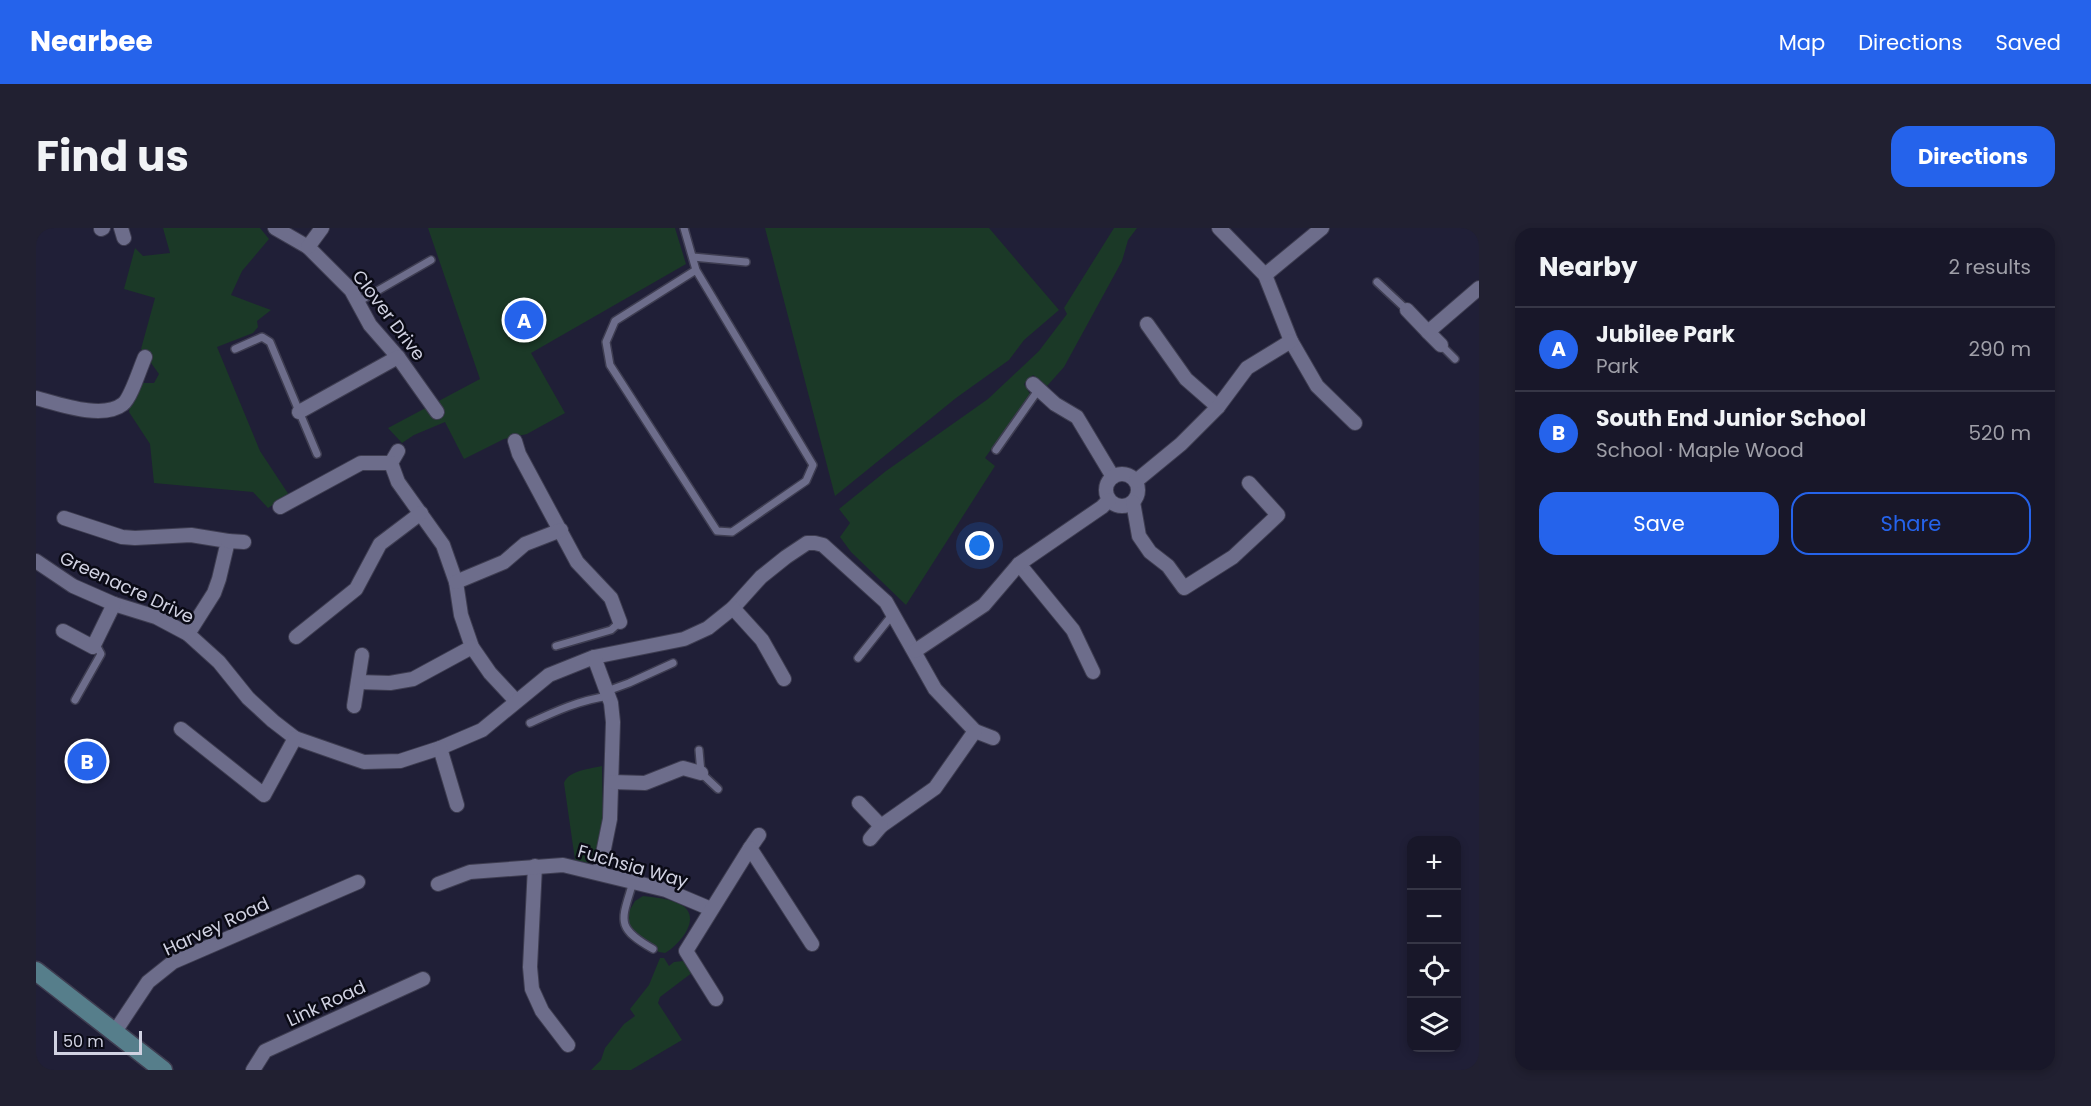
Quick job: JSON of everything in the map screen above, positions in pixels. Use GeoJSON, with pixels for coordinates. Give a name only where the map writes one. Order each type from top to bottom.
{"type":"FeatureCollection","features":[{"type":"Feature","properties":{"kind":"street","name":"Clover Drive"},"geometry":{"type":"LineString","coordinates":[[275,228],[308,247],[351,290],[370,325],[398,357],[437,412]]}},
{"type":"Feature","properties":{"kind":"street"},"geometry":{"type":"LineString","coordinates":[[308,247],[322,228]]}},
{"type":"Feature","properties":{"kind":"street"},"geometry":{"type":"LineString","coordinates":[[1219,228],[1265,274],[1291,341],[1317,386],[1356,423]]}},
{"type":"Feature","properties":{"kind":"street"},"geometry":{"type":"LineString","coordinates":[[1265,274],[1322,228]]}},
{"type":"Feature","properties":{"kind":"street"},"geometry":{"type":"LineString","coordinates":[[1428,332],[1479,288]]}},
{"type":"Feature","properties":{"kind":"street"},"geometry":{"type":"LineString","coordinates":[[1407,310],[1441,345]]}},
{"type":"Feature","properties":{"kind":"street"},"geometry":{"type":"LineString","coordinates":[[1148,324],[1186,379],[1218,407]]}},
{"type":"Feature","properties":{"kind":"street"},"geometry":{"type":"LineString","coordinates":[[1136,481],[1181,444],[1218,407],[1247,368],[1291,341]]}},
{"type":"Feature","properties":{"kind":"street"},"geometry":{"type":"LineString","coordinates":[[36,398],[86,410],[110,411],[125,403],[145,357]]}},
{"type":"Feature","properties":{"kind":"street"},"geometry":{"type":"LineString","coordinates":[[299,412],[398,357]]}},
{"type":"Feature","properties":{"kind":"street"},"geometry":{"type":"LineString","coordinates":[[1036,386],[1055,404],[1077,417],[1113,477]]}},
{"type":"Feature","properties":{"kind":"street"},"geometry":{"type":"LineString","coordinates":[[516,441],[519,454],[578,562],[611,598],[620,622]]}},
{"type":"Feature","properties":{"kind":"street"},"geometry":{"type":"LineString","coordinates":[[280,507],[361,464],[394,457],[398,482],[443,545],[456,582],[461,615],[472,647],[490,673],[516,701]]}},
{"type":"Feature","properties":{"kind":"street"},"geometry":{"type":"LineString","coordinates":[[1133,502],[1117,506],[1109,500],[1106,489],[1113,477],[1129,475],[1136,481],[1138,492],[1133,502],[1138,536],[1150,552],[1168,566],[1184,588],[1233,557],[1278,515],[1249,483]]}},
{"type":"Feature","properties":{"kind":"street"},"geometry":{"type":"LineString","coordinates":[[915,651],[984,606],[1019,564],[1109,500]]}},
{"type":"Feature","properties":{"kind":"street"},"geometry":{"type":"LineString","coordinates":[[296,638],[356,589],[380,544],[421,513]]}},
{"type":"Feature","properties":{"kind":"street"},"geometry":{"type":"LineString","coordinates":[[64,518],[122,537],[191,535],[244,542]]}},
{"type":"Feature","properties":{"kind":"street"},"geometry":{"type":"LineString","coordinates":[[456,582],[504,562],[525,544],[561,530]]}},
{"type":"Feature","properties":{"kind":"street"},"geometry":{"type":"LineString","coordinates":[[188,634],[214,593],[228,541]]}},
{"type":"Feature","properties":{"kind":"street","name":"Greenacre Drive"},"geometry":{"type":"LineString","coordinates":[[36,561],[73,586],[114,604],[156,617],[188,634],[219,662],[248,698],[273,722],[295,738],[364,762],[400,761],[440,748],[482,730],[549,675],[594,657],[684,639],[708,628],[733,608],[761,577],[807,543],[823,545],[886,602],[894,614]]}},
{"type":"Feature","properties":{"kind":"street"},"geometry":{"type":"LineString","coordinates":[[1019,564],[1073,630],[1093,672]]}},
{"type":"Feature","properties":{"kind":"street"},"geometry":{"type":"LineString","coordinates":[[63,631],[93,647],[114,604]]}},
{"type":"Feature","properties":{"kind":"street"},"geometry":{"type":"LineString","coordinates":[[733,608],[762,640],[784,679]]}},
{"type":"Feature","properties":{"kind":"street"},"geometry":{"type":"LineString","coordinates":[[894,614],[935,689],[975,731],[993,738]]}},
{"type":"Feature","properties":{"kind":"street"},"geometry":{"type":"LineString","coordinates":[[358,682],[390,683],[413,680],[472,647]]}},
{"type":"Feature","properties":{"kind":"street"},"geometry":{"type":"LineString","coordinates":[[354,706],[362,655]]}},
{"type":"Feature","properties":{"kind":"street"},"geometry":{"type":"LineString","coordinates":[[594,657],[612,703],[614,722],[610,819],[599,873]]}},
{"type":"Feature","properties":{"kind":"street"},"geometry":{"type":"LineString","coordinates":[[181,729],[264,795],[295,738]]}},
{"type":"Feature","properties":{"kind":"street"},"geometry":{"type":"LineString","coordinates":[[870,839],[881,826],[935,788],[975,731]]}},
{"type":"Feature","properties":{"kind":"street"},"geometry":{"type":"LineString","coordinates":[[440,748],[457,805]]}},
{"type":"Feature","properties":{"kind":"street"},"geometry":{"type":"LineString","coordinates":[[612,782],[645,783],[683,768],[702,773]]}},
{"type":"Feature","properties":{"kind":"street"},"geometry":{"type":"LineString","coordinates":[[859,803],[881,826]]}},
{"type":"Feature","properties":{"kind":"street"},"geometry":{"type":"LineString","coordinates":[[716,999],[686,951],[759,835]]}},
{"type":"Feature","properties":{"kind":"street"},"geometry":{"type":"LineString","coordinates":[[750,848],[812,944]]}},
{"type":"Feature","properties":{"kind":"street","name":"Fuchsia Way"},"geometry":{"type":"LineString","coordinates":[[438,884],[470,872],[563,865],[666,890],[711,909]]}},
{"type":"Feature","properties":{"kind":"street"},"geometry":{"type":"LineString","coordinates":[[535,866],[530,967],[532,989],[542,1011],[568,1045]]}},
{"type":"Feature","properties":{"kind":"street","name":"Harvey Road"},"geometry":{"type":"LineString","coordinates":[[114,1033],[148,982],[173,962],[358,882]]}},
{"type":"Feature","properties":{"kind":"street"},"geometry":{"type":"LineString","coordinates":[[36,971],[163,1070]]}},
{"type":"Feature","properties":{"kind":"street","name":"Link Road"},"geometry":{"type":"LineString","coordinates":[[253,1070],[265,1051],[423,979]]}},
{"type":"Feature","properties":{"kind":"lane"},"geometry":{"type":"LineString","coordinates":[[684,228],[696,270],[813,465],[807,481],[732,532],[717,531],[610,365],[606,342],[615,321],[696,270]]}},
{"type":"Feature","properties":{"kind":"lane"},"geometry":{"type":"LineString","coordinates":[[693,257],[746,261]]}},
{"type":"Feature","properties":{"kind":"lane"},"geometry":{"type":"LineString","coordinates":[[358,302],[431,260]]}},
{"type":"Feature","properties":{"kind":"lane"},"geometry":{"type":"LineString","coordinates":[[1377,282],[1407,310]]}},
{"type":"Feature","properties":{"kind":"lane"},"geometry":{"type":"LineString","coordinates":[[235,349],[262,337],[270,342],[317,454]]}},
{"type":"Feature","properties":{"kind":"lane"},"geometry":{"type":"LineString","coordinates":[[1441,345],[1455,359]]}},
{"type":"Feature","properties":{"kind":"lane"},"geometry":{"type":"LineString","coordinates":[[996,450],[1036,386]]}},
{"type":"Feature","properties":{"kind":"lane"},"geometry":{"type":"LineString","coordinates":[[858,657],[894,614]]}},
{"type":"Feature","properties":{"kind":"lane"},"geometry":{"type":"LineString","coordinates":[[556,646],[611,630],[620,622]]}},
{"type":"Feature","properties":{"kind":"lane"},"geometry":{"type":"LineString","coordinates":[[75,700],[101,654],[95,644]]}},
{"type":"Feature","properties":{"kind":"lane"},"geometry":{"type":"LineString","coordinates":[[530,723],[560,709],[608,693],[672,663]]}},
{"type":"Feature","properties":{"kind":"lane"},"geometry":{"type":"LineString","coordinates":[[699,750],[702,773],[718,789]]}},
{"type":"Feature","properties":{"kind":"lane"},"geometry":{"type":"LineString","coordinates":[[633,882],[625,911],[624,926],[630,934],[653,949]]}},
{"type":"Feature","properties":{"kind":"green space"},"geometry":{"type":"Polygon","coordinates":[[[163,228],[260,228],[269,239],[242,271],[231,295],[271,310],[257,321],[258,327],[253,333],[217,347],[260,451],[289,495],[268,508],[253,492],[154,483],[150,444],[129,412],[130,404],[143,383],[154,383],[159,374],[141,349],[155,298],[124,289],[135,248],[143,256],[170,253],[163,228]]]}},
{"type":"Feature","properties":{"kind":"green space"},"geometry":{"type":"Polygon","coordinates":[[[428,228],[675,228],[686,264],[531,353],[565,413],[527,434],[504,439],[464,459],[445,422],[414,435],[402,443],[388,428],[480,379],[428,228]]]}},
{"type":"Feature","properties":{"kind":"green space"},"geometry":{"type":"Polygon","coordinates":[[[765,228],[989,228],[1059,310],[1024,340],[1009,360],[956,398],[835,496],[765,228]]]}},
{"type":"Feature","properties":{"kind":"green space"},"geometry":{"type":"Polygon","coordinates":[[[1114,228],[1137,228],[1128,240],[1122,261],[1064,367],[1047,386],[1033,375],[1024,384],[1030,394],[985,458],[995,466],[906,605],[851,552],[840,537],[850,523],[839,509],[886,471],[988,399],[1039,351],[1067,314],[1064,308],[1114,228]]]}},
{"type":"Feature","properties":{"kind":"green space"},"geometry":{"type":"Polygon","coordinates":[[[602,766],[603,827],[596,858],[589,863],[575,860],[564,783],[570,775],[602,766]]]}},
{"type":"Feature","properties":{"kind":"green space"},"geometry":{"type":"Polygon","coordinates":[[[643,896],[676,902],[687,910],[690,916],[687,930],[677,944],[665,953],[659,952],[635,937],[625,918],[635,901],[643,896]]]}},
{"type":"Feature","properties":{"kind":"green space"},"geometry":{"type":"Polygon","coordinates":[[[660,958],[664,958],[669,966],[674,962],[683,961],[693,972],[660,997],[658,1003],[682,1040],[631,1070],[591,1070],[601,1060],[605,1048],[624,1024],[635,1016],[630,1009],[649,985],[660,958]]]}},
{"type":"Feature","properties":{"kind":"place","name":"Jubilee Park"},"geometry":{"type":"Point","coordinates":[524,320]}},
{"type":"Feature","properties":{"kind":"place","name":"South End Junior School"},"geometry":{"type":"Point","coordinates":[87,761]}}]}
